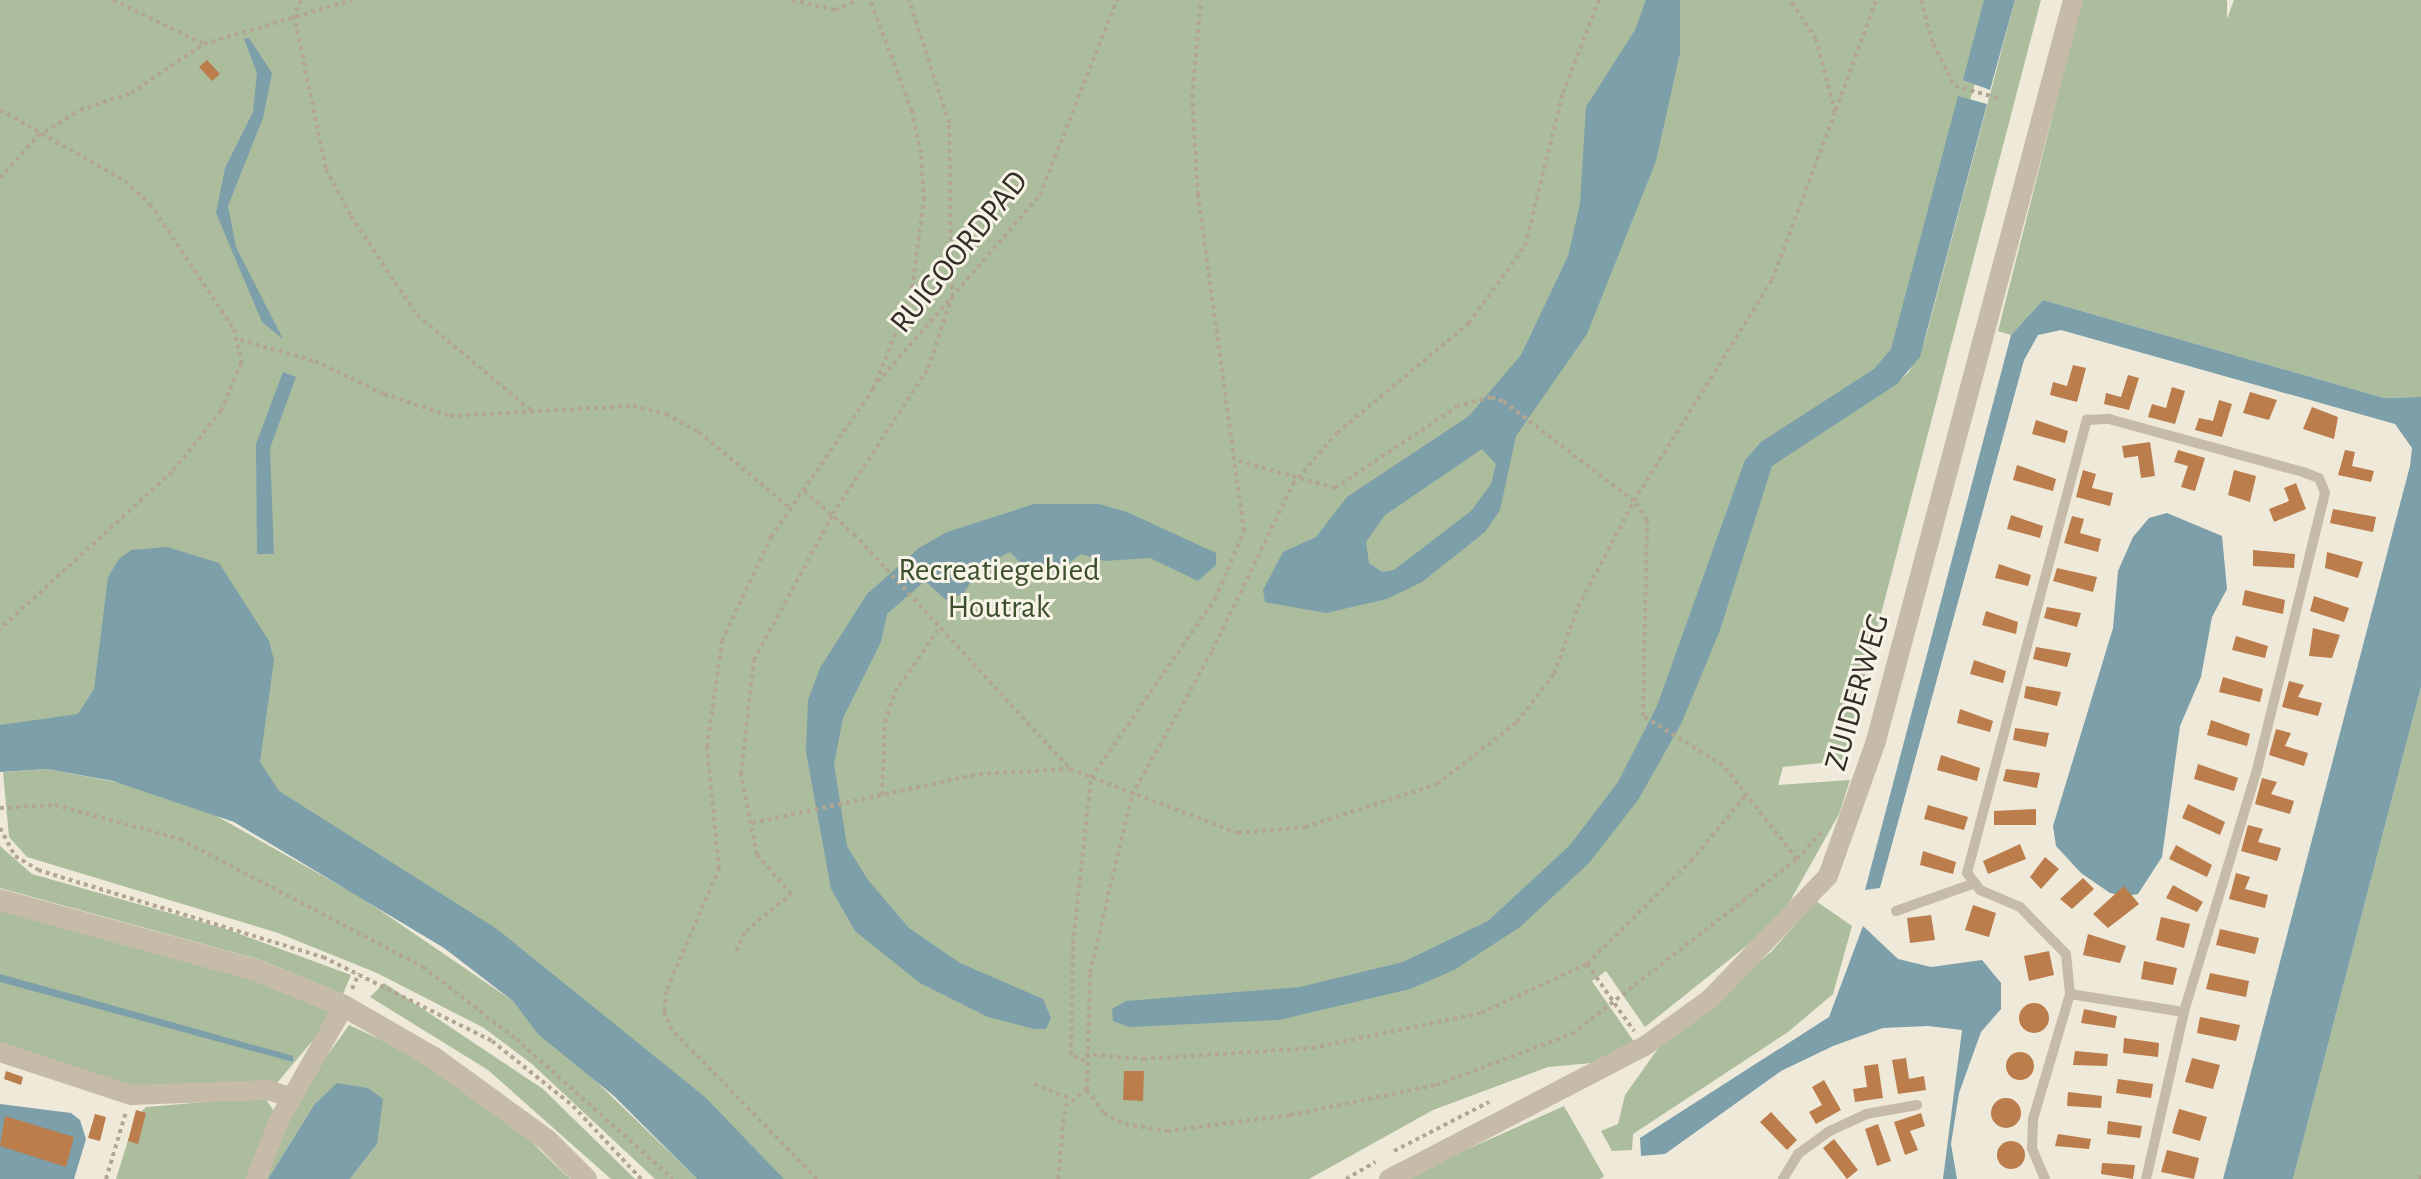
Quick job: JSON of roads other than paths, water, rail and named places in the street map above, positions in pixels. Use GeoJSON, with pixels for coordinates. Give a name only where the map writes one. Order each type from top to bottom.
{"type":"FeatureCollection","features":[{"type":"Feature","properties":{"kind":"street","name":"ZUIDERWEG"},"geometry":{"type":"LineString","coordinates":[[1389,1179],[1645,1046],[1710,999],[1814,894],[1841,850],[1876,741],[2073,0]]}},
{"type":"Feature","properties":{"kind":"street"},"geometry":{"type":"LineString","coordinates":[[0,900],[253,969],[344,1006],[434,1058],[547,1140],[586,1179]]}},
{"type":"Feature","properties":{"kind":"street"},"geometry":{"type":"LineString","coordinates":[[256,1179],[292,1098],[344,1006]]}},
{"type":"Feature","properties":{"kind":"street"},"geometry":{"type":"LineString","coordinates":[[0,1052],[131,1095],[268,1090],[292,1098]]}},
{"type":"Feature","properties":{"kind":"lane"},"geometry":{"type":"LineString","coordinates":[[2045,1179],[2032,1149],[2033,1119],[2070,994],[2066,954],[2020,907],[1975,883],[1967,873],[2087,420],[2109,419],[2206,441],[2319,478],[2325,493],[2321,520],[2256,773],[2184,1012],[2146,1179]]}},
{"type":"Feature","properties":{"kind":"lane"},"geometry":{"type":"LineString","coordinates":[[1896,911],[1975,883]]}},
{"type":"Feature","properties":{"kind":"lane"},"geometry":{"type":"LineString","coordinates":[[2070,994],[2184,1012]]}},
{"type":"Feature","properties":{"kind":"lane"},"geometry":{"type":"LineString","coordinates":[[1783,1179],[1798,1154],[1830,1131],[1866,1114],[1917,1105]]}},
{"type":"Feature","properties":{"kind":"water"},"geometry":{"type":"Polygon","coordinates":[[[1646,0],[1680,0],[1680,53],[1656,161],[1587,334],[1516,436],[1500,510],[1485,532],[1422,582],[1387,599],[1326,613],[1265,602],[1263,590],[1283,552],[1316,537],[1347,497],[1469,416],[1521,355],[1568,256],[1580,204],[1586,107],[1635,30],[1646,0]],[[1482,449],[1385,515],[1366,542],[1369,563],[1382,572],[1394,570],[1471,511],[1491,484],[1496,464],[1482,449]]]}},
{"type":"Feature","properties":{"kind":"water"},"geometry":{"type":"Polygon","coordinates":[[[1984,0],[2015,0],[1990,90],[1963,80],[1984,0]]]}},
{"type":"Feature","properties":{"kind":"water"},"geometry":{"type":"Polygon","coordinates":[[[249,38],[272,73],[263,118],[228,206],[236,247],[283,339],[262,322],[216,213],[225,168],[253,112],[257,73],[244,39],[249,38]]]}},
{"type":"Feature","properties":{"kind":"water"},"geometry":{"type":"Polygon","coordinates":[[[1958,96],[1987,104],[1920,357],[1897,384],[1772,466],[1720,630],[1682,722],[1638,800],[1589,863],[1520,927],[1454,970],[1410,989],[1279,1020],[1129,1027],[1113,1021],[1112,1009],[1126,1001],[1300,987],[1403,962],[1488,921],[1570,845],[1618,782],[1657,706],[1745,460],[1761,442],[1874,369],[1891,349],[1958,96]]]}},
{"type":"Feature","properties":{"kind":"water"},"geometry":{"type":"Polygon","coordinates":[[[2043,300],[2384,398],[2421,397],[2421,687],[2293,1179],[2223,1179],[2410,466],[2412,448],[2395,424],[2061,330],[2038,335],[2024,360],[1880,888],[1865,890],[2011,335],[2043,300]]]}},
{"type":"Feature","properties":{"kind":"water"},"geometry":{"type":"Polygon","coordinates":[[[283,372],[296,377],[270,448],[274,554],[257,554],[256,444],[283,372]]]}},
{"type":"Feature","properties":{"kind":"water"},"geometry":{"type":"Polygon","coordinates":[[[1034,504],[1099,504],[1127,512],[1216,553],[1216,565],[1198,581],[1150,558],[1104,561],[1081,554],[1058,571],[1028,571],[1010,552],[981,567],[963,594],[946,600],[925,581],[887,614],[881,642],[843,718],[834,764],[847,846],[868,880],[909,928],[960,963],[1043,999],[1051,1018],[1046,1029],[1034,1029],[988,1017],[920,983],[855,931],[831,889],[806,752],[808,700],[820,668],[867,594],[919,548],[947,532],[1034,504]]]}},
{"type":"Feature","properties":{"kind":"water"},"geometry":{"type":"Polygon","coordinates":[[[2167,513],[2222,536],[2227,589],[2212,617],[2201,677],[2180,726],[2162,857],[2138,894],[2126,896],[2110,893],[2081,873],[2056,846],[2053,826],[2113,628],[2118,571],[2133,537],[2149,518],[2167,513]]]}},
{"type":"Feature","properties":{"kind":"water"},"geometry":{"type":"Polygon","coordinates":[[[167,547],[219,563],[269,641],[274,660],[260,762],[279,791],[497,929],[705,1097],[784,1179],[697,1179],[614,1096],[538,1034],[513,1001],[444,948],[234,822],[113,781],[47,769],[0,772],[0,725],[78,714],[94,689],[108,577],[119,559],[131,550],[167,547]]]}},
{"type":"Feature","properties":{"kind":"water"},"geometry":{"type":"Polygon","coordinates":[[[1863,926],[1898,959],[1931,967],[1982,960],[2001,983],[2001,1009],[1981,1032],[1959,1093],[1951,1144],[1957,1179],[1943,1179],[1962,1030],[1928,1026],[1883,1028],[1833,1046],[1781,1071],[1665,1154],[1641,1156],[1640,1138],[1829,1017],[1863,926]]]}},
{"type":"Feature","properties":{"kind":"water"},"geometry":{"type":"Polygon","coordinates":[[[0,974],[293,1056],[293,1062],[0,982],[0,974]]]}},
{"type":"Feature","properties":{"kind":"water"},"geometry":{"type":"Polygon","coordinates":[[[337,1083],[368,1088],[383,1099],[377,1144],[350,1179],[268,1179],[314,1105],[337,1083]]]}},
{"type":"Feature","properties":{"kind":"water"},"geometry":{"type":"Polygon","coordinates":[[[0,1104],[71,1113],[80,1120],[86,1139],[74,1179],[0,1179],[0,1104]]]}},
{"type":"Feature","properties":{"kind":"park label","name":"Recreatiegebied Houtrak"},"geometry":{"type":"Point","coordinates":[999,590]}}]}
